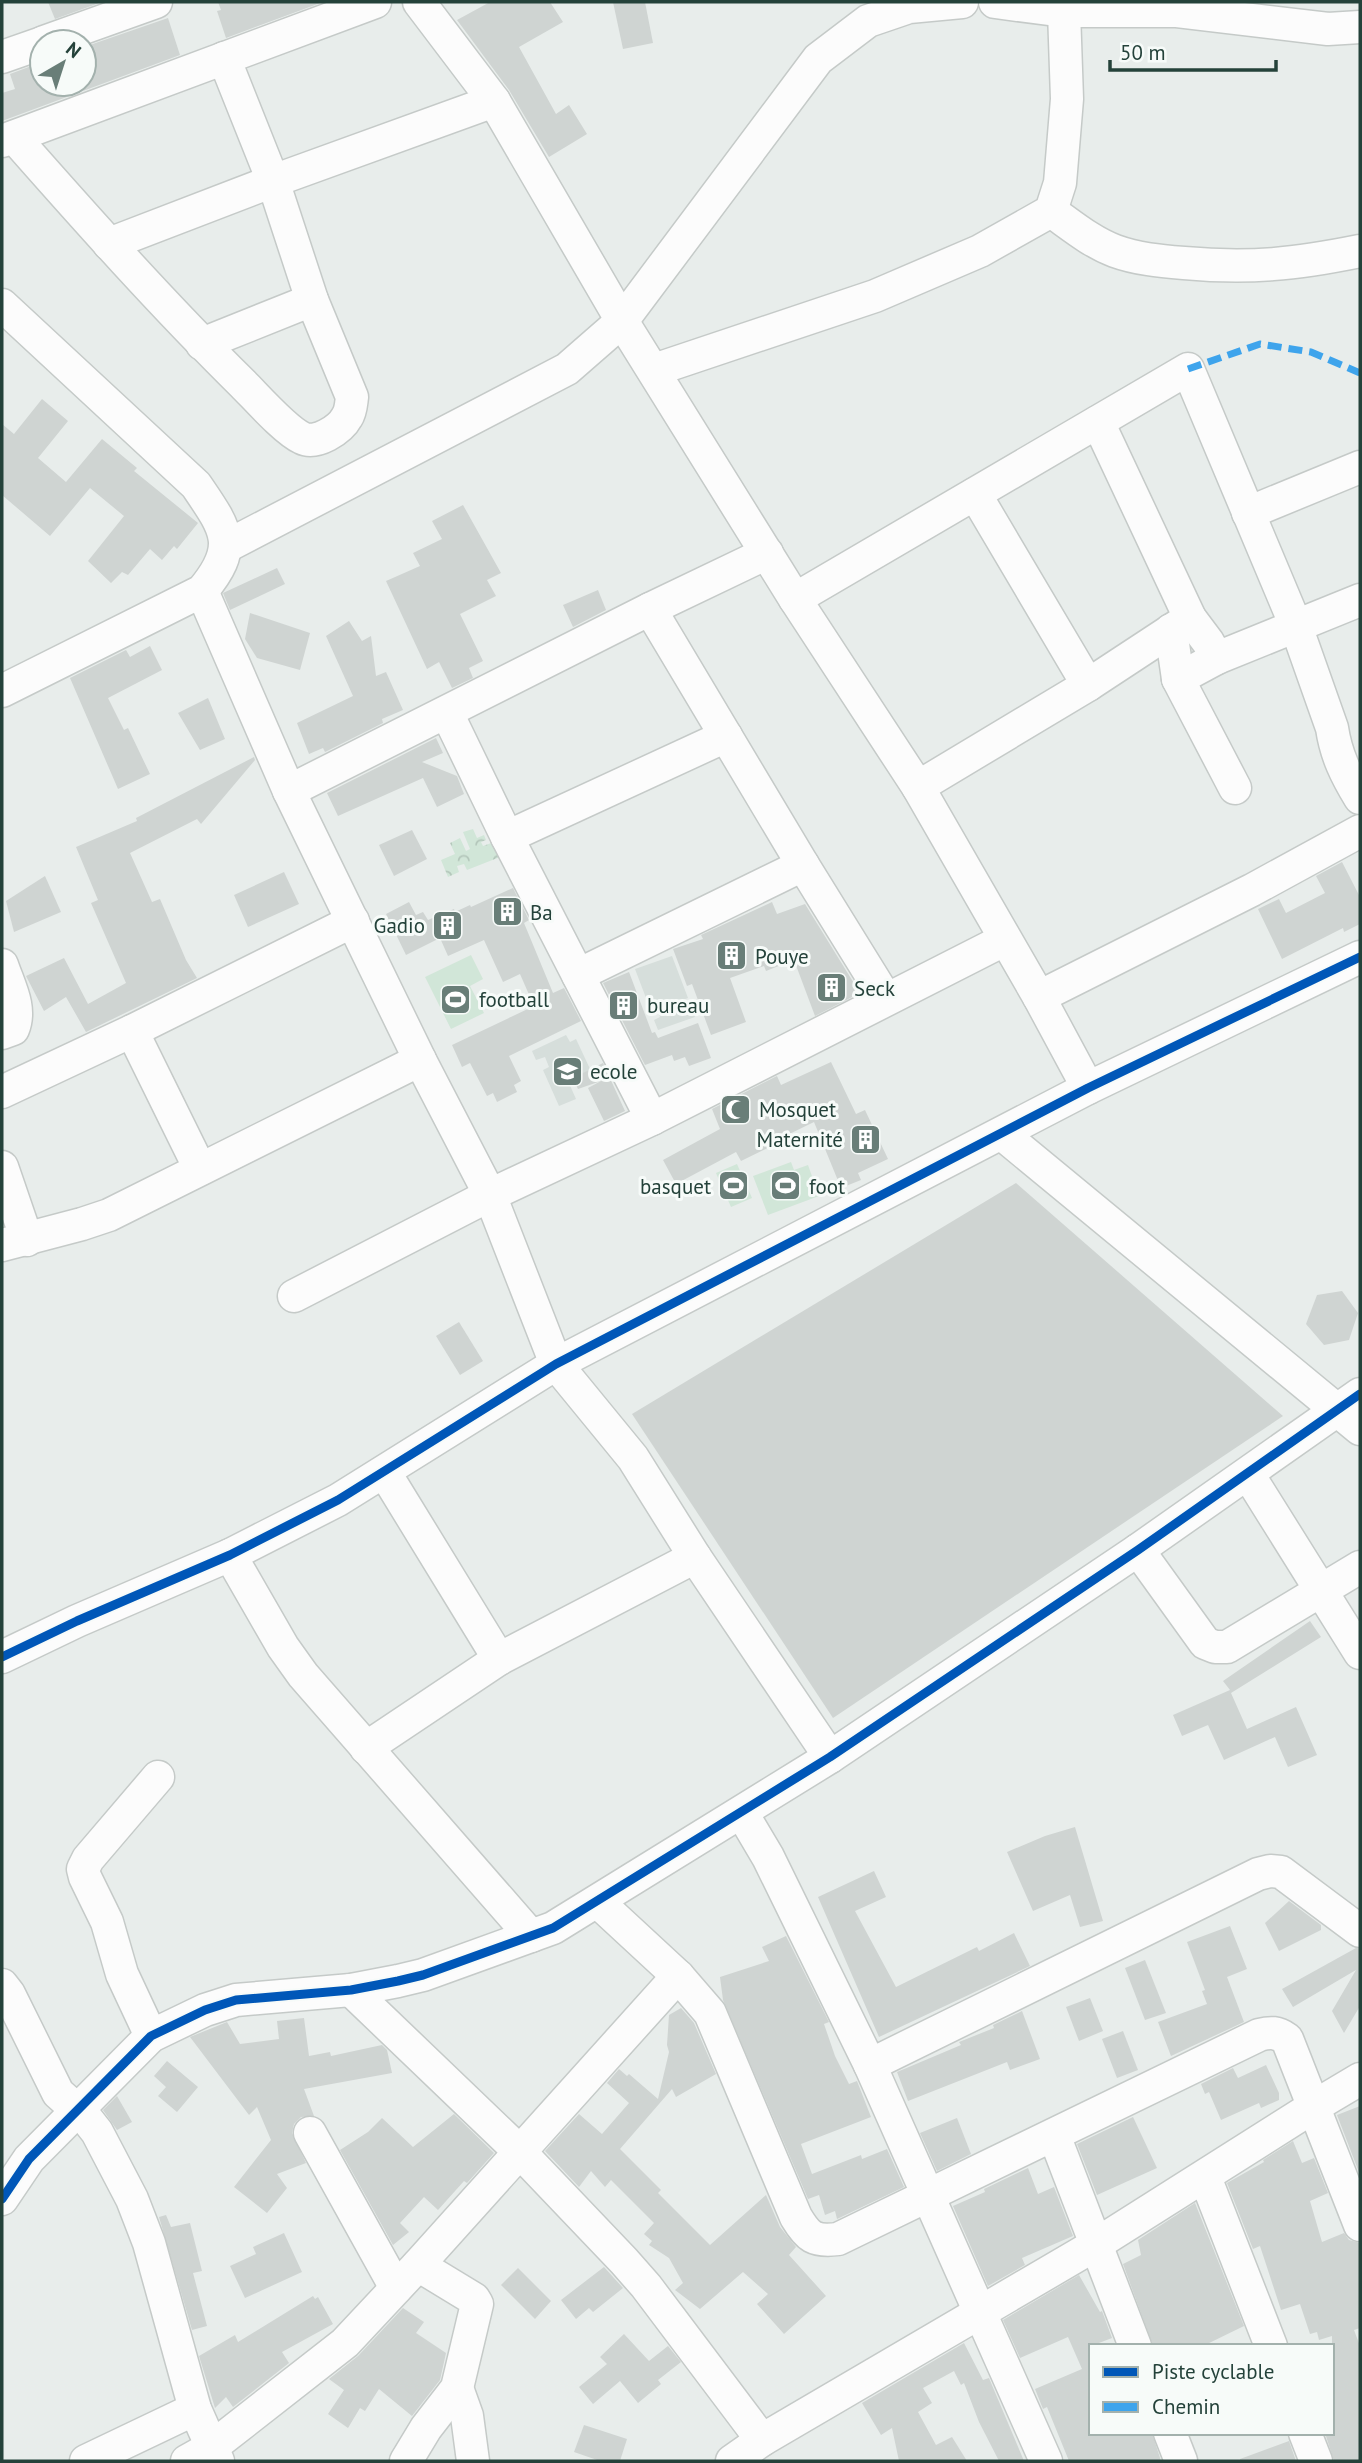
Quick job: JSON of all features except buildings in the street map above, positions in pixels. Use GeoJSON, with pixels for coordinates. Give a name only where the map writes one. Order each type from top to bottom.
{"type":"FeatureCollection","features":[{"type":"Feature","properties":{"kind":"street"},"geometry":{"type":"LineString","coordinates":[[83,28],[156,2]]}},
{"type":"Feature","properties":{"kind":"street"},"geometry":{"type":"LineString","coordinates":[[224,58],[274,181],[312,300],[352,397],[346,419],[327,435],[312,440],[303,439],[281,421],[202,344],[8,139],[224,58],[375,2]]}},
{"type":"Feature","properties":{"kind":"street"},"geometry":{"type":"LineString","coordinates":[[419,2],[494,101],[622,321],[795,598],[918,787],[1088,1088]]}},
{"type":"Feature","properties":{"kind":"street"},"geometry":{"type":"LineString","coordinates":[[227,547],[567,369],[622,321],[818,60],[868,21],[909,7],[962,2]]}},
{"type":"Feature","properties":{"kind":"street"},"geometry":{"type":"LineString","coordinates":[[995,2],[1064,11],[1177,11],[1328,29],[1360,27]]}},
{"type":"Feature","properties":{"kind":"street"},"geometry":{"type":"LineString","coordinates":[[654,370],[874,296],[981,251],[1051,211],[1060,183],[1068,99],[1064,11]]}},
{"type":"Feature","properties":{"kind":"street"},"geometry":{"type":"LineString","coordinates":[[2,57],[28,47]]}},
{"type":"Feature","properties":{"kind":"street"},"geometry":{"type":"LineString","coordinates":[[109,244],[494,101]]}},
{"type":"Feature","properties":{"kind":"street"},"geometry":{"type":"LineString","coordinates":[[1051,211],[1114,251],[1145,260],[1260,267],[1304,263],[1360,251]]}},
{"type":"Feature","properties":{"kind":"street"},"geometry":{"type":"LineString","coordinates":[[202,344],[312,300]]}},
{"type":"Feature","properties":{"kind":"street"},"geometry":{"type":"LineString","coordinates":[[2,305],[196,485],[219,518],[227,547],[218,572],[202,591],[2,691]]}},
{"type":"Feature","properties":{"kind":"street"},"geometry":{"type":"LineString","coordinates":[[795,598],[1188,369],[1296,626],[1332,728],[1341,766],[1360,798]]}},
{"type":"Feature","properties":{"kind":"street"},"geometry":{"type":"LineString","coordinates":[[1098,422],[1180,624],[1178,679],[1235,788]]}},
{"type":"Feature","properties":{"kind":"street"},"geometry":{"type":"LineString","coordinates":[[1248,513],[1360,467]]}},
{"type":"Feature","properties":{"kind":"street"},"geometry":{"type":"LineString","coordinates":[[975,494],[1088,685]]}},
{"type":"Feature","properties":{"kind":"street"},"geometry":{"type":"LineString","coordinates":[[289,792],[650,609],[767,553]]}},
{"type":"Feature","properties":{"kind":"street"},"geometry":{"type":"LineString","coordinates":[[202,591],[289,792],[420,1060],[490,1195],[556,1364],[633,1458],[695,1557],[831,1756]]}},
{"type":"Feature","properties":{"kind":"street"},"geometry":{"type":"LineString","coordinates":[[1178,679],[1217,657],[1360,600]]}},
{"type":"Feature","properties":{"kind":"street"},"geometry":{"type":"LineString","coordinates":[[650,609],[886,999]]}},
{"type":"Feature","properties":{"kind":"street"},"geometry":{"type":"LineString","coordinates":[[1180,624],[1209,642],[1217,657]]}},
{"type":"Feature","properties":{"kind":"street"},"geometry":{"type":"LineString","coordinates":[[918,787],[1088,685],[1180,624]]}},
{"type":"Feature","properties":{"kind":"street"},"geometry":{"type":"LineString","coordinates":[[447,713],[507,837],[652,1119]]}},
{"type":"Feature","properties":{"kind":"street"},"geometry":{"type":"LineString","coordinates":[[507,837],[726,736]]}},
{"type":"Feature","properties":{"kind":"street"},"geometry":{"type":"LineString","coordinates":[[1039,997],[1252,890],[1360,831]]}},
{"type":"Feature","properties":{"kind":"street"},"geometry":{"type":"LineString","coordinates":[[578,975],[803,865]]}},
{"type":"Feature","properties":{"kind":"street"},"geometry":{"type":"LineString","coordinates":[[2,1092],[353,921]]}},
{"type":"Feature","properties":{"kind":"street"},"geometry":{"type":"LineString","coordinates":[[294,1296],[490,1195],[652,1119],[1004,940]]}},
{"type":"Feature","properties":{"kind":"street"},"geometry":{"type":"LineString","coordinates":[[2,1657],[77,1620],[230,1555],[338,1500],[556,1364],[1088,1088],[1360,957]]}},
{"type":"Feature","properties":{"kind":"street"},"geometry":{"type":"LineString","coordinates":[[2,965],[17,1019],[13,1029],[2,1033]]}},
{"type":"Feature","properties":{"kind":"street"},"geometry":{"type":"LineString","coordinates":[[132,1031],[200,1168]]}},
{"type":"Feature","properties":{"kind":"street"},"geometry":{"type":"LineString","coordinates":[[2,1167],[15,1242],[109,1215],[420,1060]]}},
{"type":"Feature","properties":{"kind":"street"},"geometry":{"type":"LineString","coordinates":[[2,2199],[29,2159],[151,2036],[220,2004],[236,2000],[351,1990],[423,1975],[553,1928],[831,1756],[1248,1474],[1352,1411],[1002,1134]]}},
{"type":"Feature","properties":{"kind":"street"},"geometry":{"type":"LineString","coordinates":[[385,1473],[499,1659]]}},
{"type":"Feature","properties":{"kind":"street"},"geometry":{"type":"LineString","coordinates":[[1248,1474],[1360,1653]]}},
{"type":"Feature","properties":{"kind":"street"},"geometry":{"type":"LineString","coordinates":[[1138,1550],[1205,1643],[1215,1647],[1227,1647],[1360,1567]]}},
{"type":"Feature","properties":{"kind":"street"},"geometry":{"type":"LineString","coordinates":[[230,1555],[303,1675],[531,1936]]}},
{"type":"Feature","properties":{"kind":"street"},"geometry":{"type":"LineString","coordinates":[[366,1748],[499,1659],[695,1557]]}},
{"type":"Feature","properties":{"kind":"street"},"geometry":{"type":"LineString","coordinates":[[151,2036],[122,1974],[107,1922],[83,1868],[159,1777]]}},
{"type":"Feature","properties":{"kind":"street"},"geometry":{"type":"LineString","coordinates":[[742,1813],[768,1857],[870,2065],[1046,2461]]}},
{"type":"Feature","properties":{"kind":"street"},"geometry":{"type":"LineString","coordinates":[[870,2065],[1258,1874],[1281,1872],[1353,1917]]}},
{"type":"Feature","properties":{"kind":"street"},"geometry":{"type":"LineString","coordinates":[[598,1902],[700,2000],[717,2026],[796,2217],[806,2233],[821,2241],[838,2239],[929,2197],[1054,2134],[1270,2032],[1279,2033],[1287,2039],[1360,2225]]}},
{"type":"Feature","properties":{"kind":"street"},"geometry":{"type":"LineString","coordinates":[[2,1985],[12,2026],[58,2093],[86,2118],[97,2132],[132,2199],[149,2243],[206,2457],[345,2343],[678,1976]]}},
{"type":"Feature","properties":{"kind":"street"},"geometry":{"type":"LineString","coordinates":[[351,1990],[520,2152],[646,2286],[762,2440]]}},
{"type":"Feature","properties":{"kind":"street"},"geometry":{"type":"LineString","coordinates":[[732,2461],[762,2440],[1095,2245],[1360,2079]]}},
{"type":"Feature","properties":{"kind":"street"},"geometry":{"type":"LineString","coordinates":[[310,2133],[396,2288]]}},
{"type":"Feature","properties":{"kind":"street"},"geometry":{"type":"LineString","coordinates":[[1054,2134],[1134,2344]]}},
{"type":"Feature","properties":{"kind":"street"},"geometry":{"type":"LineString","coordinates":[[1205,2177],[1270,2344]]}},
{"type":"Feature","properties":{"kind":"street"},"geometry":{"type":"LineString","coordinates":[[406,2461],[426,2428],[457,2388],[477,2304],[474,2299],[418,2265]]}},
{"type":"Feature","properties":{"kind":"street"},"geometry":{"type":"LineString","coordinates":[[457,2388],[467,2416],[473,2461]]}},
{"type":"Feature","properties":{"kind":"street"},"geometry":{"type":"LineString","coordinates":[[86,2461],[195,2409]]}},
{"type":"Feature","properties":{"kind":"street"},"geometry":{"type":"LineString","coordinates":[[1171,2435],[1181,2461]]}},
{"type":"Feature","properties":{"kind":"street"},"geometry":{"type":"LineString","coordinates":[[1306,2435],[1315,2461]]}},
{"type":"Feature","properties":{"kind":"shaded area"},"geometry":{"type":"Polygon","coordinates":[[[672,956],[688,998],[676,1003],[678,1009],[690,1005],[695,1017],[658,1030],[654,1020],[660,1017],[657,1009],[651,1011],[635,969],[672,956]]]}},
{"type":"Feature","properties":{"kind":"shaded area","name":"ecole"},"geometry":{"type":"Polygon","coordinates":[[[566,1035],[570,1042],[576,1039],[591,1071],[568,1081],[576,1099],[559,1106],[543,1070],[549,1067],[545,1057],[536,1060],[532,1051],[566,1035]]]}},
{"type":"Feature","properties":{"kind":"green space"},"geometry":{"type":"Polygon","coordinates":[[[473,829],[477,838],[484,835],[486,840],[481,842],[483,846],[494,842],[500,857],[467,870],[464,864],[457,866],[459,872],[448,877],[441,860],[455,854],[450,843],[460,838],[466,851],[470,849],[463,832],[473,829]]]}},
{"type":"Feature","properties":{"kind":"green space","name":"football"},"geometry":{"type":"Polygon","coordinates":[[[471,955],[483,979],[470,986],[484,1013],[451,1029],[425,977],[471,955]]]}},
{"type":"Feature","properties":{"kind":"green space","name":"foot"},"geometry":{"type":"Polygon","coordinates":[[[791,1162],[794,1170],[808,1165],[819,1196],[768,1215],[753,1176],[791,1162]]]}},
{"type":"Feature","properties":{"kind":"green space","name":"basquet"},"geometry":{"type":"Polygon","coordinates":[[[737,1164],[752,1198],[731,1207],[716,1173],[737,1164]]]}},
{"type":"Feature","properties":{"kind":"marked path"},"geometry":{"type":"LineString","coordinates":[[1188,369],[1260,344],[1311,352],[1360,373]]}},
{"type":"Feature","properties":{"kind":"cycle path"},"geometry":{"type":"LineString","coordinates":[[2,1657],[77,1621],[230,1555],[338,1500],[556,1364],[1088,1088],[1360,957]]}},
{"type":"Feature","properties":{"kind":"cycle path"},"geometry":{"type":"LineString","coordinates":[[2,2199],[29,2159],[151,2036],[205,2010],[236,2000],[351,1990],[398,1981],[423,1975],[553,1928],[830,1757],[1138,1550],[1360,1394]]}},
{"type":"Feature","properties":{"kind":"place","name":"Ba"},"geometry":{"type":"Point","coordinates":[507,912]}},
{"type":"Feature","properties":{"kind":"place","name":"Gadio"},"geometry":{"type":"Point","coordinates":[448,925]}},
{"type":"Feature","properties":{"kind":"place","name":"Pouye"},"geometry":{"type":"Point","coordinates":[732,956]}},
{"type":"Feature","properties":{"kind":"place","name":"Seck"},"geometry":{"type":"Point","coordinates":[831,988]}},
{"type":"Feature","properties":{"kind":"place","name":"football"},"geometry":{"type":"Point","coordinates":[456,999]}},
{"type":"Feature","properties":{"kind":"place","name":"bureau"},"geometry":{"type":"Point","coordinates":[624,1005]}},
{"type":"Feature","properties":{"kind":"place","name":"ecole"},"geometry":{"type":"Point","coordinates":[567,1071]}},
{"type":"Feature","properties":{"kind":"place","name":"Mosquet"},"geometry":{"type":"Point","coordinates":[736,1109]}},
{"type":"Feature","properties":{"kind":"place","name":"Maternité"},"geometry":{"type":"Point","coordinates":[866,1139]}},
{"type":"Feature","properties":{"kind":"place","name":"basquet"},"geometry":{"type":"Point","coordinates":[734,1186]}},
{"type":"Feature","properties":{"kind":"place","name":"foot"},"geometry":{"type":"Point","coordinates":[786,1186]}}]}
